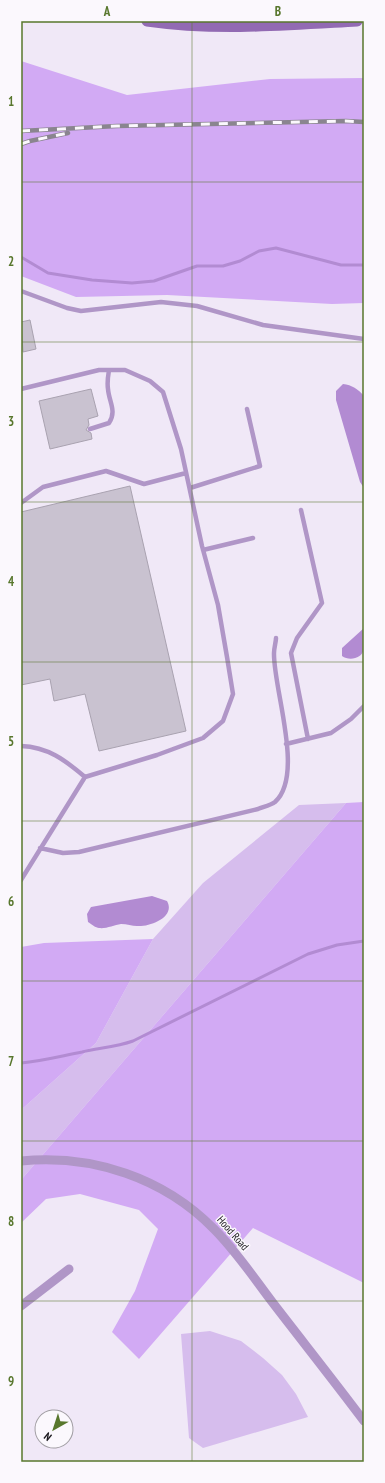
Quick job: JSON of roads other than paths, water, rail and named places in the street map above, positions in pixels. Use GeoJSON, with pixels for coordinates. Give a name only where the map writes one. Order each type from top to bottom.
{"type":"FeatureCollection","features":[{"type":"Feature","properties":{"kind":"main road"},"geometry":{"type":"LineString","coordinates":[[147,21],[215,26],[357,21]]}},
{"type":"Feature","properties":{"kind":"street","name":"Hood Road"},"geometry":{"type":"LineString","coordinates":[[21,1161],[57,1160],[81,1162],[107,1167],[154,1184],[188,1206],[227,1243],[364,1421]]}},
{"type":"Feature","properties":{"kind":"street"},"geometry":{"type":"LineString","coordinates":[[21,1306],[69,1269]]}},
{"type":"Feature","properties":{"kind":"lane"},"geometry":{"type":"LineString","coordinates":[[21,291],[67,308],[81,311],[161,302],[197,306],[263,325],[364,340]]}},
{"type":"Feature","properties":{"kind":"lane"},"geometry":{"type":"LineString","coordinates":[[21,388],[99,370],[125,370],[150,381],[163,392],[181,449],[203,550],[218,605],[233,694],[223,721],[203,738],[157,755],[85,777],[21,880]]}},
{"type":"Feature","properties":{"kind":"lane"},"geometry":{"type":"LineString","coordinates":[[90,429],[109,423],[112,417],[113,409],[108,389],[109,370]]}},
{"type":"Feature","properties":{"kind":"lane"},"geometry":{"type":"LineString","coordinates":[[190,488],[260,466],[247,409]]}},
{"type":"Feature","properties":{"kind":"lane"},"geometry":{"type":"LineString","coordinates":[[21,503],[43,487],[106,471],[144,484],[186,474]]}},
{"type":"Feature","properties":{"kind":"lane"},"geometry":{"type":"LineString","coordinates":[[301,510],[322,603],[297,638],[291,652],[308,739]]}},
{"type":"Feature","properties":{"kind":"lane"},"geometry":{"type":"LineString","coordinates":[[203,550],[253,538]]}},
{"type":"Feature","properties":{"kind":"lane"},"geometry":{"type":"LineString","coordinates":[[40,848],[63,853],[79,852],[258,809],[275,802],[284,788],[288,768],[274,653],[276,638]]}},
{"type":"Feature","properties":{"kind":"lane"},"geometry":{"type":"LineString","coordinates":[[286,744],[331,733],[351,719],[364,706]]}},
{"type":"Feature","properties":{"kind":"lane"},"geometry":{"type":"LineString","coordinates":[[21,746],[34,746],[48,750],[66,760],[85,777]]}},
{"type":"Feature","properties":{"kind":"waterway"},"geometry":{"type":"LineString","coordinates":[[21,257],[48,273],[92,280],[132,283],[154,281],[197,266],[223,266],[240,261],[259,251],[276,248],[341,265],[364,265]]}},
{"type":"Feature","properties":{"kind":"waterway"},"geometry":{"type":"LineString","coordinates":[[21,1063],[44,1060],[133,1041],[308,954],[337,945],[364,941]]}},
{"type":"Feature","properties":{"kind":"railway"},"geometry":{"type":"LineString","coordinates":[[21,131],[117,126],[346,121],[364,122]]}},
{"type":"Feature","properties":{"kind":"railway"},"geometry":{"type":"LineString","coordinates":[[21,144],[68,133]]}}]}
